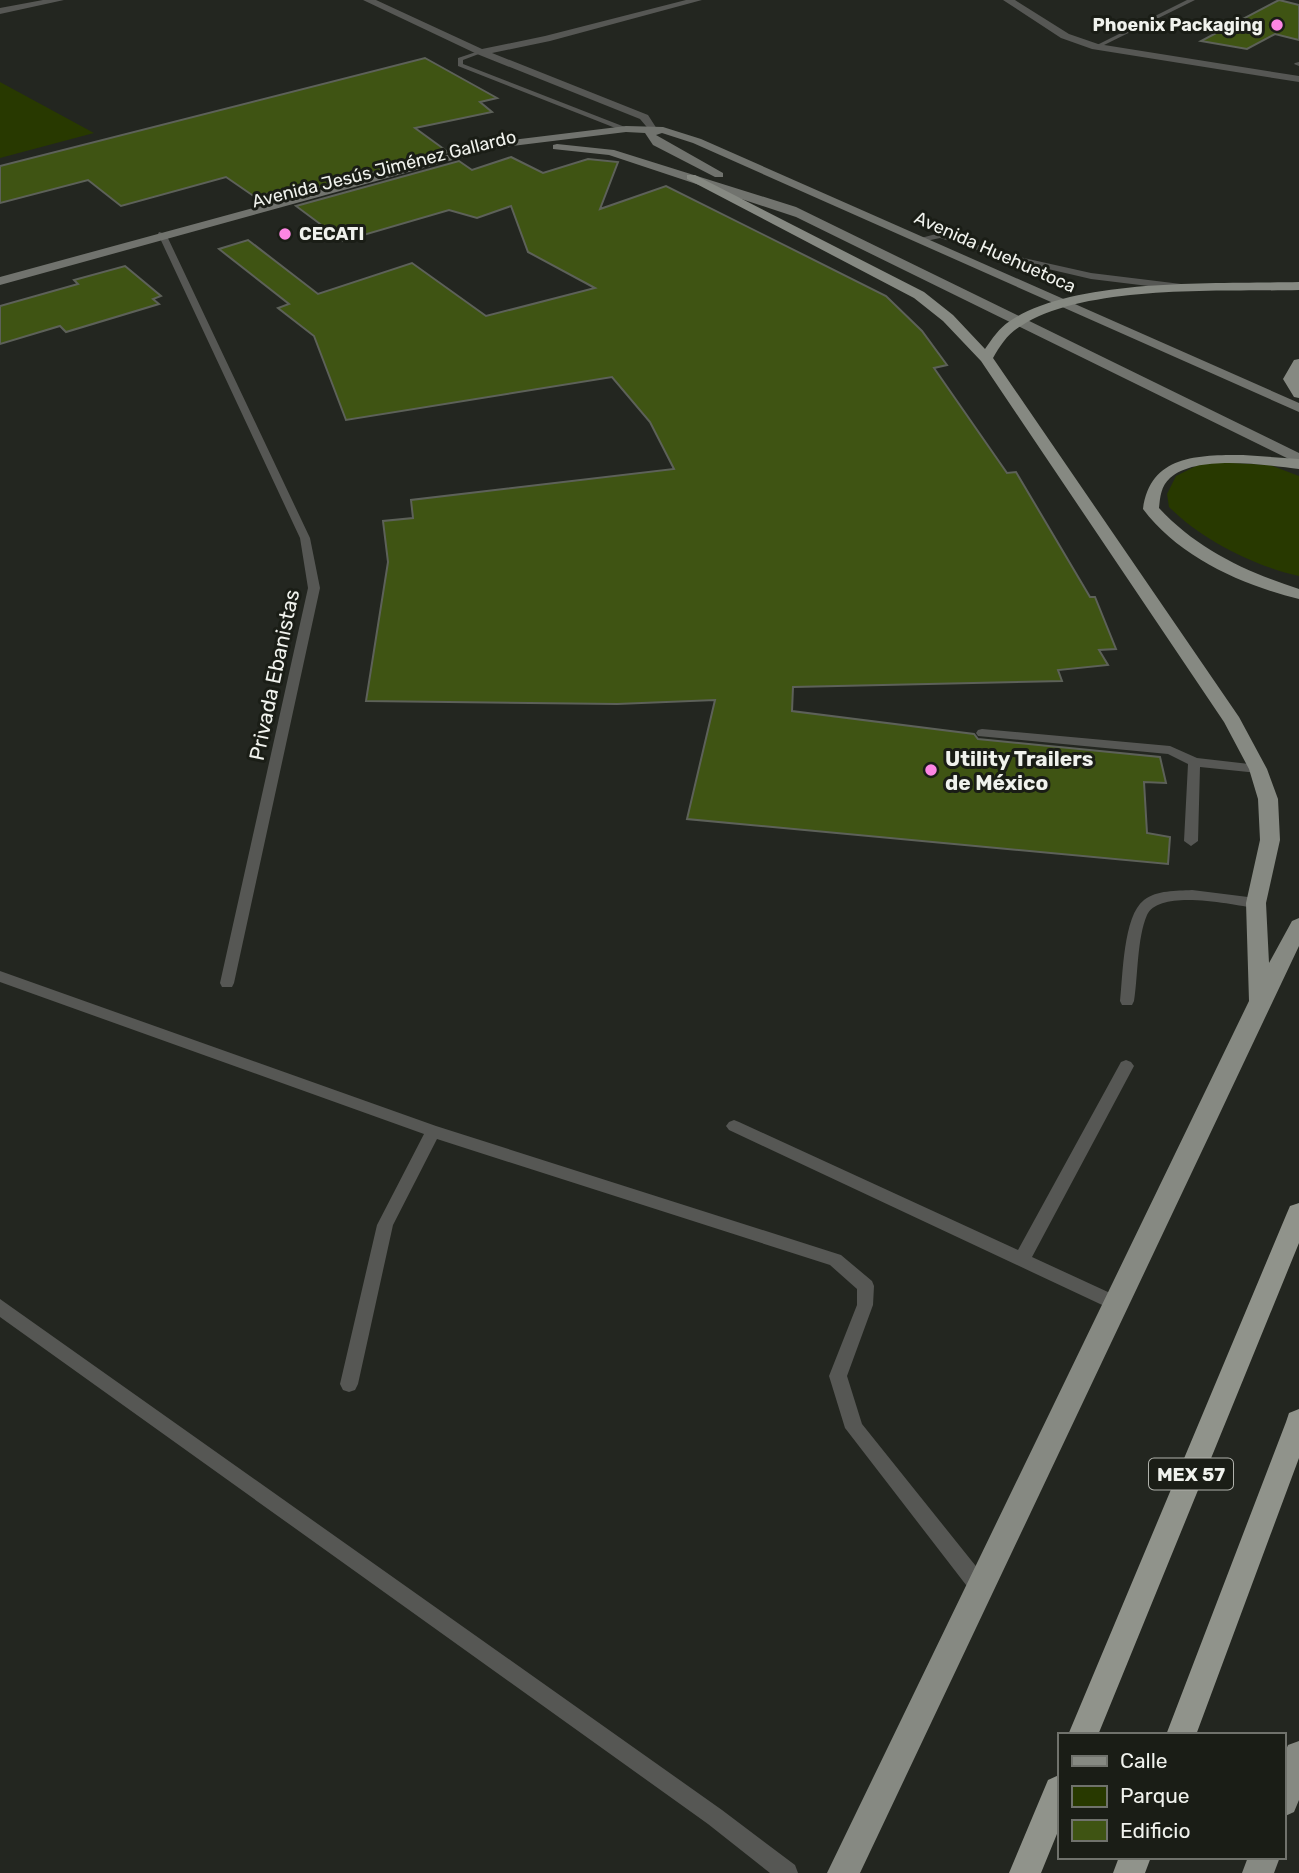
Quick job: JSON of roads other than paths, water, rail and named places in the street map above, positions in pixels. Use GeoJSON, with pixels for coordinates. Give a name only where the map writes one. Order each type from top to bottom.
{"type":"FeatureCollection","features":[{"type":"Feature","properties":{"kind":"highway","name":"MEX 57"},"geometry":{"type":"LineString","coordinates":[[1084,1733],[1299,1213]]}},
{"type":"Feature","properties":{"kind":"highway"},"geometry":{"type":"LineString","coordinates":[[1182,1733],[1299,1422]]}},
{"type":"Feature","properties":{"kind":"highway"},"geometry":{"type":"LineString","coordinates":[[1025,1873],[1058,1793]]}},
{"type":"Feature","properties":{"kind":"main road","name":"Avenida Jesús Jiménez Gallardo"},"geometry":{"type":"LineString","coordinates":[[165,239],[495,145],[626,129],[674,132]]}},
{"type":"Feature","properties":{"kind":"main road"},"geometry":{"type":"LineString","coordinates":[[651,129],[650,136],[671,152],[1299,462]]}},
{"type":"Feature","properties":{"kind":"main road","name":"Avenida Huehuetoca"},"geometry":{"type":"LineString","coordinates":[[674,132],[1299,408]]}},
{"type":"Feature","properties":{"kind":"main road","name":"Avenida Jesús Jiménez Gallardo"},"geometry":{"type":"LineString","coordinates":[[165,239],[500,154],[543,147],[575,147],[610,152],[803,215]]}},
{"type":"Feature","properties":{"kind":"main road"},"geometry":{"type":"LineString","coordinates":[[691,177],[919,295],[948,318],[986,358],[1233,721],[1258,769],[1268,799],[1270,841],[1256,903],[1260,1002]]}},
{"type":"Feature","properties":{"kind":"main road"},"geometry":{"type":"LineString","coordinates":[[0,281],[165,239]]}},
{"type":"Feature","properties":{"kind":"main road"},"geometry":{"type":"LineString","coordinates":[[0,291],[165,239]]}},
{"type":"Feature","properties":{"kind":"main road"},"geometry":{"type":"LineString","coordinates":[[986,358],[1000,337],[1017,322],[1061,303],[1119,294],[1299,286]]}},
{"type":"Feature","properties":{"kind":"main road"},"geometry":{"type":"LineString","coordinates":[[1299,363],[1290,379],[1299,394]]}},
{"type":"Feature","properties":{"kind":"main road"},"geometry":{"type":"LineString","coordinates":[[1299,462],[1202,460],[1172,468],[1155,486],[1151,509],[1170,532],[1219,563],[1263,584],[1299,594]]}},
{"type":"Feature","properties":{"kind":"main road"},"geometry":{"type":"LineString","coordinates":[[843,1873],[1115,1303],[1299,926]]}},
{"type":"Feature","properties":{"kind":"main road"},"geometry":{"type":"LineString","coordinates":[[1285,1795],[1299,1756]]}},
{"type":"Feature","properties":{"kind":"street"},"geometry":{"type":"LineString","coordinates":[[0,11],[59,0]]}},
{"type":"Feature","properties":{"kind":"street"},"geometry":{"type":"LineString","coordinates":[[368,0],[481,52],[532,62],[644,117],[651,129]]}},
{"type":"Feature","properties":{"kind":"street"},"geometry":{"type":"LineString","coordinates":[[481,52],[546,40],[697,0]]}},
{"type":"Feature","properties":{"kind":"street"},"geometry":{"type":"LineString","coordinates":[[1008,0],[1065,36],[1096,47],[1299,79]]}},
{"type":"Feature","properties":{"kind":"street"},"geometry":{"type":"LineString","coordinates":[[532,62],[546,40]]}},
{"type":"Feature","properties":{"kind":"lane"},"geometry":{"type":"LineString","coordinates":[[1096,47],[1192,0]]}},
{"type":"Feature","properties":{"kind":"lane"},"geometry":{"type":"LineString","coordinates":[[481,52],[460,59],[460,65],[626,129]]}},
{"type":"Feature","properties":{"kind":"lane"},"geometry":{"type":"LineString","coordinates":[[921,239],[940,235],[1008,257],[1091,276],[1199,290]]}},
{"type":"Feature","properties":{"kind":"lane","name":"Privada Ebanistas"},"geometry":{"type":"LineString","coordinates":[[165,239],[305,538],[314,588],[227,983]]}},
{"type":"Feature","properties":{"kind":"lane"},"geometry":{"type":"LineString","coordinates":[[982,733],[1170,750],[1194,762],[1258,769]]}},
{"type":"Feature","properties":{"kind":"lane"},"geometry":{"type":"LineString","coordinates":[[1191,841],[1194,762]]}},
{"type":"Feature","properties":{"kind":"lane"},"geometry":{"type":"LineString","coordinates":[[1127,1001],[1140,912],[1151,901],[1171,893],[1256,903]]}},
{"type":"Feature","properties":{"kind":"lane"},"geometry":{"type":"LineString","coordinates":[[0,976],[433,1131],[835,1260],[866,1286],[865,1305],[838,1376],[854,1428],[980,1587]]}},
{"type":"Feature","properties":{"kind":"lane"},"geometry":{"type":"LineString","coordinates":[[1022,1259],[1126,1066]]}},
{"type":"Feature","properties":{"kind":"lane"},"geometry":{"type":"LineString","coordinates":[[734,1126],[1115,1303]]}},
{"type":"Feature","properties":{"kind":"lane"},"geometry":{"type":"LineString","coordinates":[[349,1384],[384,1225],[433,1131]]}},
{"type":"Feature","properties":{"kind":"lane"},"geometry":{"type":"LineString","coordinates":[[0,1307],[704,1809],[787,1873]]}},
{"type":"Feature","properties":{"kind":"place","name":"Phoenix Packaging"},"geometry":{"type":"Point","coordinates":[1277,25]}},
{"type":"Feature","properties":{"kind":"place","name":"CECATI"},"geometry":{"type":"Point","coordinates":[285,234]}},
{"type":"Feature","properties":{"kind":"place","name":"Utility Trailers de México"},"geometry":{"type":"Point","coordinates":[931,770]}}]}
